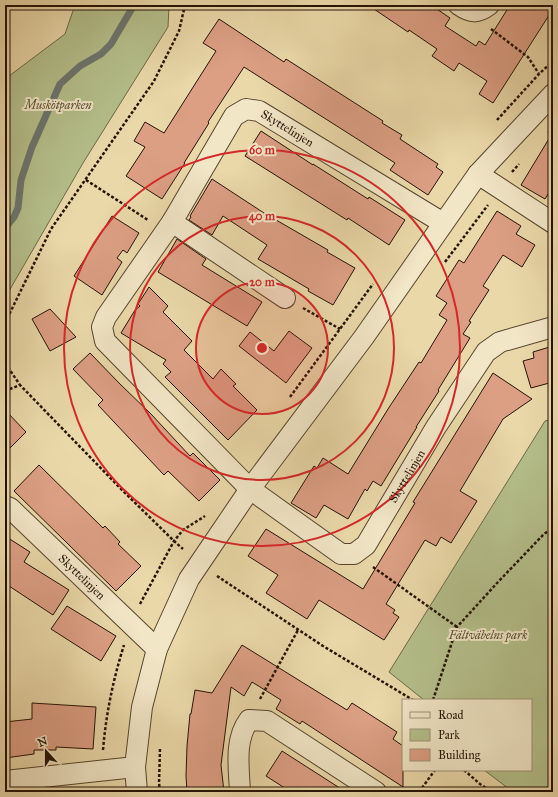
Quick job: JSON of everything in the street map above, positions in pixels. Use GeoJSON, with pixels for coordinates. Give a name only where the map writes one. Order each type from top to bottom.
{"type":"FeatureCollection","features":[{"type":"Feature","properties":{"kind":"street"},"geometry":{"type":"LineString","coordinates":[[464,8],[480,11],[489,5]]}},
{"type":"Feature","properties":{"kind":"street"},"geometry":{"type":"LineString","coordinates":[[137,792],[135,767],[142,707],[157,650],[189,579],[250,489],[364,337],[442,223],[478,174],[551,97]]}},
{"type":"Feature","properties":{"kind":"street","name":"Skyttelinjen"},"geometry":{"type":"LineString","coordinates":[[442,223],[259,111],[246,109],[234,116],[169,226],[106,317],[102,327],[105,341],[250,489],[342,554],[354,554],[366,545],[436,427],[486,352],[500,342],[553,327]]}},
{"type":"Feature","properties":{"kind":"street"},"geometry":{"type":"LineString","coordinates":[[478,174],[553,223]]}},
{"type":"Feature","properties":{"kind":"street"},"geometry":{"type":"LineString","coordinates":[[169,226],[285,298]]}},
{"type":"Feature","properties":{"kind":"street","name":"Skyttelinjen"},"geometry":{"type":"LineString","coordinates":[[5,506],[10,508],[157,650]]}},
{"type":"Feature","properties":{"kind":"street"},"geometry":{"type":"LineString","coordinates":[[240,792],[238,756],[242,728],[249,720],[267,721],[376,792]]}},
{"type":"Feature","properties":{"kind":"street"},"geometry":{"type":"LineString","coordinates":[[5,781],[135,767]]}},
{"type":"Feature","properties":{"kind":"path"},"geometry":{"type":"LineString","coordinates":[[5,323],[51,229],[154,81],[178,31],[185,5]]}},
{"type":"Feature","properties":{"kind":"path"},"geometry":{"type":"LineString","coordinates":[[464,8],[528,57],[551,97]]}},
{"type":"Feature","properties":{"kind":"path"},"geometry":{"type":"LineString","coordinates":[[543,135],[553,130]]}},
{"type":"Feature","properties":{"kind":"path"},"geometry":{"type":"LineString","coordinates":[[443,264],[519,163]]}},
{"type":"Feature","properties":{"kind":"path"},"geometry":{"type":"LineString","coordinates":[[86,180],[169,226]]}},
{"type":"Feature","properties":{"kind":"path"},"geometry":{"type":"LineString","coordinates":[[285,298],[340,329]]}},
{"type":"Feature","properties":{"kind":"path"},"geometry":{"type":"LineString","coordinates":[[5,363],[20,385]]}},
{"type":"Feature","properties":{"kind":"path"},"geometry":{"type":"LineString","coordinates":[[433,699],[457,627],[498,582],[553,527]]}},
{"type":"Feature","properties":{"kind":"path"},"geometry":{"type":"LineString","coordinates":[[354,554],[457,627]]}},
{"type":"Feature","properties":{"kind":"path"},"geometry":{"type":"LineString","coordinates":[[213,583],[222,570]]}},
{"type":"Feature","properties":{"kind":"path"},"geometry":{"type":"LineString","coordinates":[[249,720],[298,630]]}},
{"type":"Feature","properties":{"kind":"path"},"geometry":{"type":"LineString","coordinates":[[160,745],[160,792]]}},
{"type":"Feature","properties":{"kind":"path"},"geometry":{"type":"LineString","coordinates":[[419,792],[434,771]]}},
{"type":"Feature","properties":{"kind":"path"},"geometry":{"type":"LineString","coordinates":[[465,771],[492,792]]}},
{"type":"Feature","properties":{"kind":"green space","name":"Muskötparken"},"geometry":{"type":"Polygon","coordinates":[[[75,5],[169,5],[168,27],[83,163],[5,298],[5,79],[65,34],[75,5]]]}},
{"type":"Feature","properties":{"kind":"green space","name":"Fältväbelns park"},"geometry":{"type":"Polygon","coordinates":[[[553,419],[553,792],[513,792],[485,771],[532,771],[532,699],[423,699],[389,672],[545,421],[553,419]]]}},
{"type":"Feature","properties":{"kind":"building"},"geometry":{"type":"Polygon","coordinates":[[[368,5],[431,5],[450,18],[445,26],[476,46],[479,41],[485,45],[510,5],[553,5],[553,9],[493,103],[479,94],[487,81],[459,63],[454,71],[432,56],[437,49],[409,30],[408,32],[368,5]]]}},
{"type":"Feature","properties":{"kind":"building"},"geometry":{"type":"Polygon","coordinates":[[[219,19],[284,62],[286,59],[383,121],[382,123],[402,135],[400,139],[438,164],[436,167],[443,172],[428,195],[390,170],[395,163],[244,67],[208,122],[209,123],[162,199],[126,176],[145,147],[134,141],[145,122],[164,133],[216,51],[203,43],[219,19]]]}},
{"type":"Feature","properties":{"kind":"building"},"geometry":{"type":"Polygon","coordinates":[[[261,131],[368,199],[369,197],[405,220],[389,245],[348,218],[347,220],[245,156],[261,131]]]}},
{"type":"Feature","properties":{"kind":"building"},"geometry":{"type":"Polygon","coordinates":[[[553,132],[553,186],[545,199],[521,185],[553,132]]]}},
{"type":"Feature","properties":{"kind":"building"},"geometry":{"type":"Polygon","coordinates":[[[212,179],[264,213],[328,250],[327,252],[355,268],[333,305],[258,259],[267,245],[223,216],[212,235],[189,220],[212,179]]]}},
{"type":"Feature","properties":{"kind":"building"},"geometry":{"type":"Polygon","coordinates":[[[497,211],[521,226],[516,234],[535,245],[522,267],[503,255],[483,286],[489,290],[469,321],[471,322],[463,334],[470,338],[381,486],[373,481],[367,491],[365,489],[348,519],[324,505],[316,518],[291,503],[314,466],[317,468],[323,458],[348,474],[388,409],[419,362],[421,363],[447,320],[439,315],[447,303],[436,296],[459,260],[464,263],[497,211]]]}},
{"type":"Feature","properties":{"kind":"building"},"geometry":{"type":"Polygon","coordinates":[[[112,216],[139,233],[127,253],[123,250],[117,258],[122,262],[102,295],[74,276],[112,216]]]}},
{"type":"Feature","properties":{"kind":"building"},"geometry":{"type":"Polygon","coordinates":[[[177,239],[206,259],[202,265],[262,302],[247,326],[158,272],[177,239]]]}},
{"type":"Feature","properties":{"kind":"building"},"geometry":{"type":"Polygon","coordinates":[[[149,287],[168,306],[163,312],[192,341],[184,350],[213,379],[221,369],[236,384],[233,386],[257,410],[228,440],[165,377],[171,372],[163,364],[166,360],[121,333],[135,310],[140,306],[138,304],[149,287]]]}},
{"type":"Feature","properties":{"kind":"building"},"geometry":{"type":"Polygon","coordinates":[[[50,309],[76,337],[50,351],[32,319],[50,309]]]}},
{"type":"Feature","properties":{"kind":"building"},"geometry":{"type":"Polygon","coordinates":[[[289,331],[312,348],[286,383],[239,346],[250,332],[274,351],[289,331]]]}},
{"type":"Feature","properties":{"kind":"building"},"geometry":{"type":"Polygon","coordinates":[[[553,346],[553,382],[531,388],[523,361],[534,358],[533,352],[553,346]]]}},
{"type":"Feature","properties":{"kind":"building"},"geometry":{"type":"Polygon","coordinates":[[[90,353],[151,414],[190,456],[193,453],[220,480],[199,501],[168,471],[164,475],[98,405],[103,400],[73,369],[90,353]]]}},
{"type":"Feature","properties":{"kind":"building"},"geometry":{"type":"Polygon","coordinates":[[[493,373],[532,399],[503,419],[460,491],[477,501],[451,543],[441,537],[436,546],[425,540],[386,604],[395,610],[393,613],[399,617],[384,640],[319,600],[307,619],[266,593],[278,575],[248,556],[266,529],[363,589],[415,503],[413,502],[493,373]]]}},
{"type":"Feature","properties":{"kind":"building"},"geometry":{"type":"Polygon","coordinates":[[[5,410],[26,432],[5,453],[5,410]]]}},
{"type":"Feature","properties":{"kind":"building"},"geometry":{"type":"Polygon","coordinates":[[[39,465],[103,528],[105,526],[120,542],[118,544],[141,566],[116,591],[14,491],[39,465]]]}},
{"type":"Feature","properties":{"kind":"building"},"geometry":{"type":"Polygon","coordinates":[[[5,536],[30,552],[24,562],[69,590],[53,615],[9,586],[5,593],[5,536]]]}},
{"type":"Feature","properties":{"kind":"building"},"geometry":{"type":"Polygon","coordinates":[[[67,606],[116,636],[101,661],[51,629],[67,606]]]}},
{"type":"Feature","properties":{"kind":"building"},"geometry":{"type":"Polygon","coordinates":[[[242,645],[347,710],[352,703],[397,732],[393,739],[402,745],[403,787],[302,721],[300,724],[276,709],[281,700],[252,682],[244,696],[231,687],[221,765],[224,792],[187,792],[187,746],[190,714],[195,690],[212,693],[242,645]]]}},
{"type":"Feature","properties":{"kind":"building"},"geometry":{"type":"Polygon","coordinates":[[[32,703],[96,707],[93,749],[56,747],[56,750],[34,750],[34,754],[5,758],[5,722],[32,719],[32,703]]]}},
{"type":"Feature","properties":{"kind":"building"},"geometry":{"type":"Polygon","coordinates":[[[282,751],[346,792],[291,792],[266,776],[282,751]]]}},
{"type":"Feature","properties":{"kind":"waterway"},"geometry":{"type":"LineString","coordinates":[[5,228],[14,217],[18,208],[21,180],[32,147],[60,84],[80,66],[101,54],[111,44],[134,5]]}}]}
